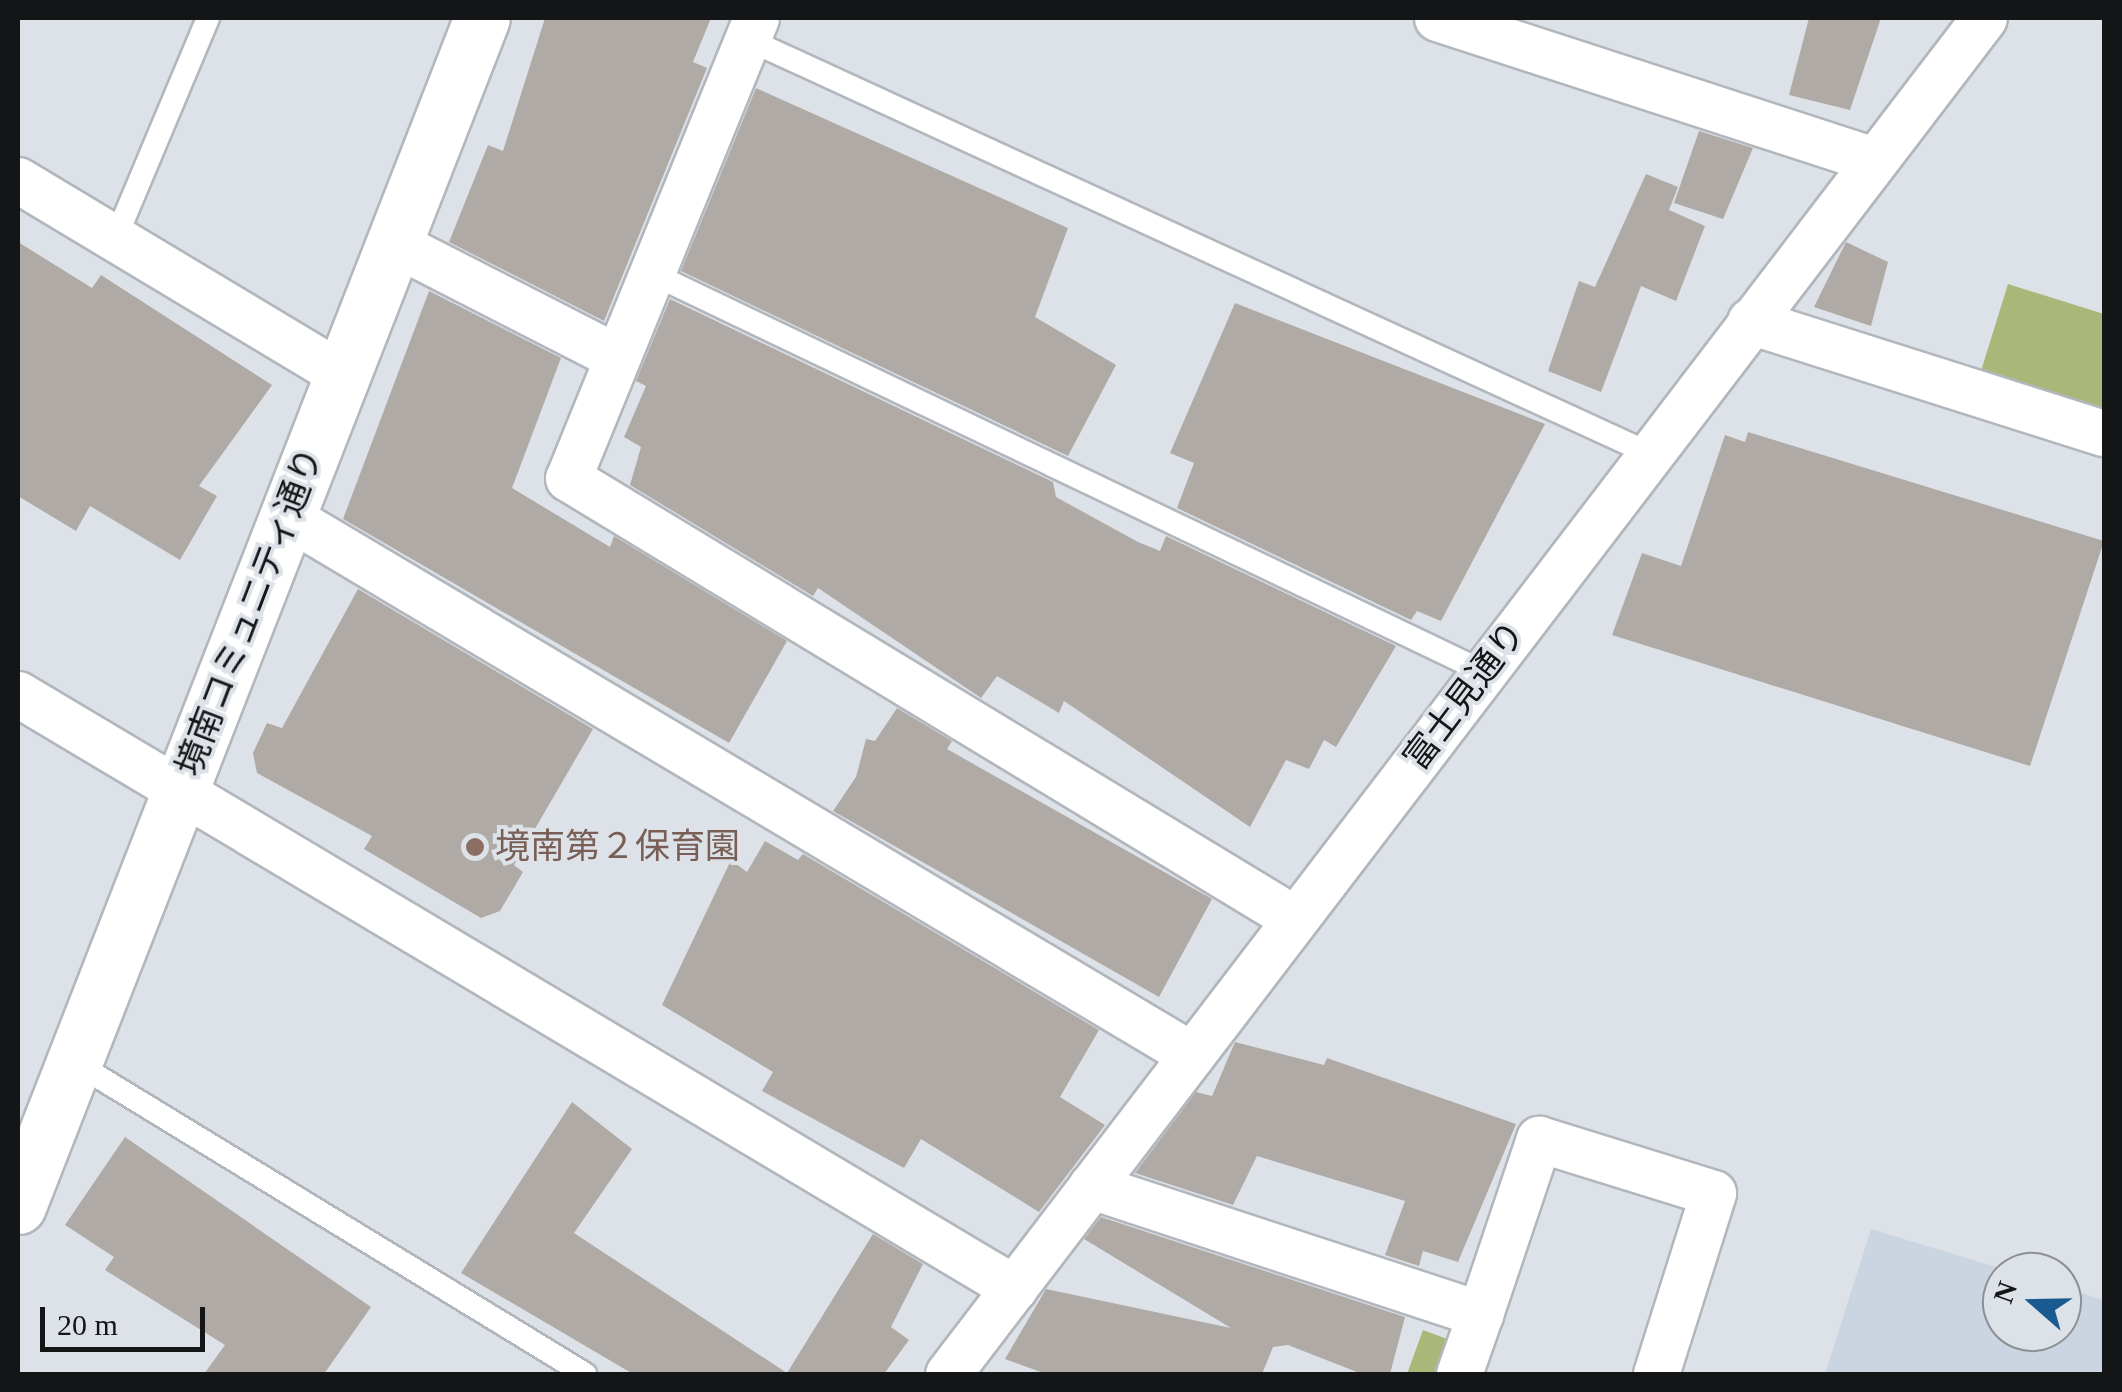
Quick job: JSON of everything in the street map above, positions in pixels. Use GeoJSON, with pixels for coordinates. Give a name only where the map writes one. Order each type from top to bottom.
{"type":"FeatureCollection","features":[{"type":"Feature","properties":{"kind":"street","name":"境南コミュニティ通り"},"geometry":{"type":"LineString","coordinates":[[18,1206],[482,18]]}},
{"type":"Feature","properties":{"kind":"street"},"geometry":{"type":"LineString","coordinates":[[1437,18],[1875,160]]}},
{"type":"Feature","properties":{"kind":"street","name":"富士見通り"},"geometry":{"type":"LineString","coordinates":[[948,1374],[1484,672],[1646,452],[1984,18]]}},
{"type":"Feature","properties":{"kind":"street"},"geometry":{"type":"LineString","coordinates":[[751,28],[568,478],[1295,920]]}},
{"type":"Feature","properties":{"kind":"street"},"geometry":{"type":"LineString","coordinates":[[18,180],[342,375]]}},
{"type":"Feature","properties":{"kind":"street"},"geometry":{"type":"LineString","coordinates":[[394,243],[616,357]]}},
{"type":"Feature","properties":{"kind":"street"},"geometry":{"type":"LineString","coordinates":[[1750,321],[2104,433]]}},
{"type":"Feature","properties":{"kind":"street"},"geometry":{"type":"LineString","coordinates":[[288,516],[1192,1054]]}},
{"type":"Feature","properties":{"kind":"street"},"geometry":{"type":"LineString","coordinates":[[18,694],[1014,1288]]}},
{"type":"Feature","properties":{"kind":"street"},"geometry":{"type":"LineString","coordinates":[[1459,1374],[1539,1139],[1713,1193],[1656,1374]]}},
{"type":"Feature","properties":{"kind":"street"},"geometry":{"type":"LineString","coordinates":[[1091,1186],[1480,1314]]}},
{"type":"Feature","properties":{"kind":"lane"},"geometry":{"type":"LineString","coordinates":[[116,237],[208,18]]}},
{"type":"Feature","properties":{"kind":"lane"},"geometry":{"type":"LineString","coordinates":[[751,28],[1646,452]]}},
{"type":"Feature","properties":{"kind":"lane"},"geometry":{"type":"LineString","coordinates":[[651,272],[1484,672]]}},
{"type":"Feature","properties":{"kind":"lane"},"geometry":{"type":"LineString","coordinates":[[74,1062],[585,1374]]}},
{"type":"Feature","properties":{"kind":"shaded area"},"geometry":{"type":"Polygon","coordinates":[[[1871,1229],[1982,1263],[1982,1352],[2082,1352],[2082,1293],[2104,1300],[2104,1374],[1825,1374],[1871,1229]]]}},
{"type":"Feature","properties":{"kind":"green space"},"geometry":{"type":"Polygon","coordinates":[[[2008,284],[2104,314],[2104,409],[1981,371],[2008,284]]]}},
{"type":"Feature","properties":{"kind":"green space"},"geometry":{"type":"Polygon","coordinates":[[[1423,1330],[1450,1340],[1438,1374],[1407,1374],[1423,1330]]]}},
{"type":"Feature","properties":{"kind":"building"},"geometry":{"type":"Polygon","coordinates":[[[545,18],[711,18],[693,62],[707,68],[604,321],[449,242],[488,145],[503,151],[545,18]]]}},
{"type":"Feature","properties":{"kind":"building"},"geometry":{"type":"Polygon","coordinates":[[[1809,18],[1881,18],[1850,110],[1789,95],[1809,18]]]}},
{"type":"Feature","properties":{"kind":"building"},"geometry":{"type":"Polygon","coordinates":[[[756,88],[1068,228],[1035,317],[1116,365],[1068,456],[681,271],[756,88]]]}},
{"type":"Feature","properties":{"kind":"building"},"geometry":{"type":"Polygon","coordinates":[[[1699,131],[1753,148],[1723,219],[1674,203],[1699,131]]]}},
{"type":"Feature","properties":{"kind":"building"},"geometry":{"type":"Polygon","coordinates":[[[1646,174],[1678,187],[1669,210],[1705,226],[1676,301],[1641,286],[1601,392],[1548,371],[1579,281],[1595,287],[1646,174]]]}},
{"type":"Feature","properties":{"kind":"building"},"geometry":{"type":"Polygon","coordinates":[[[18,242],[92,288],[101,275],[272,385],[199,486],[217,496],[180,560],[90,506],[76,531],[18,496],[18,242]]]}},
{"type":"Feature","properties":{"kind":"building"},"geometry":{"type":"Polygon","coordinates":[[[1846,242],[1888,262],[1871,326],[1814,307],[1846,242]]]}},
{"type":"Feature","properties":{"kind":"building"},"geometry":{"type":"Polygon","coordinates":[[[429,291],[561,358],[512,488],[610,547],[614,536],[787,641],[729,743],[343,519],[429,291]]]}},
{"type":"Feature","properties":{"kind":"building"},"geometry":{"type":"Polygon","coordinates":[[[670,299],[1053,482],[1056,497],[1138,542],[1160,551],[1166,536],[1396,646],[1336,747],[1324,740],[1309,769],[1286,760],[1250,827],[1064,701],[1059,713],[997,676],[981,698],[818,588],[813,596],[630,485],[641,447],[624,437],[646,386],[636,381],[670,299]]]}},
{"type":"Feature","properties":{"kind":"building"},"geometry":{"type":"Polygon","coordinates":[[[1235,303],[1545,424],[1441,621],[1417,611],[1411,620],[1177,508],[1194,463],[1170,453],[1235,303]]]}},
{"type":"Feature","properties":{"kind":"building"},"geometry":{"type":"Polygon","coordinates":[[[1748,432],[2104,541],[2030,766],[1612,635],[1642,553],[1681,566],[1725,435],[1745,442],[1748,432]]]}},
{"type":"Feature","properties":{"kind":"building"},"geometry":{"type":"Polygon","coordinates":[[[358,589],[593,729],[514,865],[523,872],[500,911],[481,918],[364,849],[372,836],[257,773],[253,753],[267,723],[282,728],[358,589]]]}},
{"type":"Feature","properties":{"kind":"building"},"geometry":{"type":"Polygon","coordinates":[[[897,708],[952,741],[947,749],[1212,899],[1159,997],[833,811],[856,777],[866,739],[875,741],[897,708]]]}},
{"type":"Feature","properties":{"kind":"building"},"geometry":{"type":"Polygon","coordinates":[[[765,841],[798,860],[803,854],[1099,1030],[1060,1097],[1105,1125],[1039,1212],[921,1139],[904,1168],[762,1091],[773,1072],[662,1005],[731,860],[747,872],[765,841]]]}},
{"type":"Feature","properties":{"kind":"building"},"geometry":{"type":"Polygon","coordinates":[[[1235,1042],[1324,1065],[1327,1058],[1516,1124],[1458,1262],[1423,1251],[1419,1266],[1385,1255],[1405,1201],[1257,1156],[1233,1205],[1135,1173],[1196,1092],[1212,1096],[1235,1042]]]}},
{"type":"Feature","properties":{"kind":"building"},"geometry":{"type":"Polygon","coordinates":[[[572,1102],[632,1149],[574,1233],[787,1373],[873,1234],[923,1264],[891,1327],[909,1340],[884,1374],[633,1374],[461,1273],[572,1102]]]}},
{"type":"Feature","properties":{"kind":"building"},"geometry":{"type":"Polygon","coordinates":[[[125,1137],[371,1307],[324,1374],[204,1374],[225,1345],[105,1270],[114,1257],[65,1225],[125,1137]]]}},
{"type":"Feature","properties":{"kind":"building"},"geometry":{"type":"Polygon","coordinates":[[[1101,1217],[1405,1317],[1390,1374],[1362,1374],[1288,1345],[1273,1347],[1262,1374],[1046,1374],[1005,1359],[1046,1289],[1231,1328],[1084,1239],[1101,1217]]]}},
{"type":"Feature","properties":{"kind":"place","name":"境南第２保育園"},"geometry":{"type":"Point","coordinates":[475,847]}}]}
